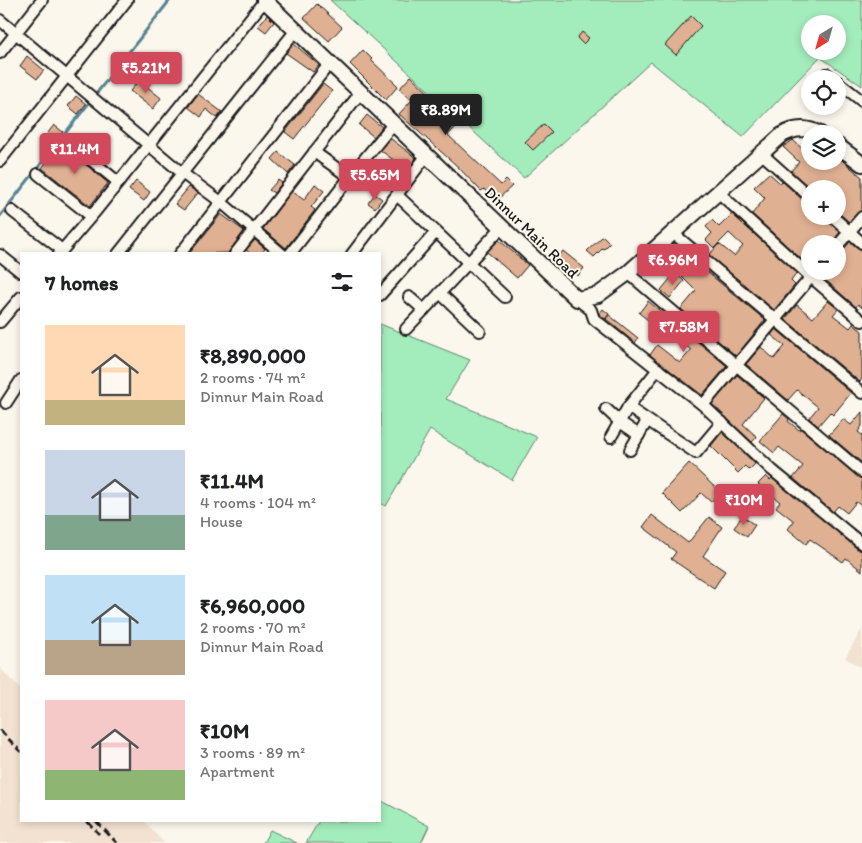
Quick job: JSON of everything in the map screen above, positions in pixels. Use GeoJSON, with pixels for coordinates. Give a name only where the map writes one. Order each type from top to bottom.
{"type":"FeatureCollection","features":[{"type":"Feature","properties":{"kind":"street"},"geometry":{"type":"LineString","coordinates":[[0,53],[42,0]]}},
{"type":"Feature","properties":{"kind":"street"},"geometry":{"type":"LineString","coordinates":[[0,162],[126,0]]}},
{"type":"Feature","properties":{"kind":"street"},"geometry":{"type":"LineString","coordinates":[[12,211],[60,252],[265,0]]}},
{"type":"Feature","properties":{"kind":"street","name":"Dinnur Main Road"},"geometry":{"type":"LineString","coordinates":[[265,0],[578,298],[598,295],[628,273],[760,153],[788,132],[801,129]]}},
{"type":"Feature","properties":{"kind":"street"},"geometry":{"type":"LineString","coordinates":[[0,20],[182,173],[280,252]]}},
{"type":"Feature","properties":{"kind":"street"},"geometry":{"type":"LineString","coordinates":[[120,252],[296,30]]}},
{"type":"Feature","properties":{"kind":"street"},"geometry":{"type":"LineString","coordinates":[[182,252],[330,63]]}},
{"type":"Feature","properties":{"kind":"street"},"geometry":{"type":"LineString","coordinates":[[846,88],[862,101]]}},
{"type":"Feature","properties":{"kind":"street"},"geometry":{"type":"LineString","coordinates":[[237,252],[361,92]]}},
{"type":"Feature","properties":{"kind":"street"},"geometry":{"type":"LineString","coordinates":[[292,252],[349,177],[394,123]]}},
{"type":"Feature","properties":{"kind":"street"},"geometry":{"type":"LineString","coordinates":[[69,142],[118,182]]}},
{"type":"Feature","properties":{"kind":"street"},"geometry":{"type":"LineString","coordinates":[[314,152],[349,177]]}},
{"type":"Feature","properties":{"kind":"street"},"geometry":{"type":"LineString","coordinates":[[846,152],[862,164]]}},
{"type":"Feature","properties":{"kind":"street"},"geometry":{"type":"LineString","coordinates":[[760,153],[801,189]]}},
{"type":"Feature","properties":{"kind":"street"},"geometry":{"type":"LineString","coordinates":[[353,252],[427,155]]}},
{"type":"Feature","properties":{"kind":"street"},"geometry":{"type":"LineString","coordinates":[[38,174],[91,216]]}},
{"type":"Feature","properties":{"kind":"street"},"geometry":{"type":"LineString","coordinates":[[717,191],[801,264]]}},
{"type":"Feature","properties":{"kind":"street"},"geometry":{"type":"LineString","coordinates":[[396,195],[505,297]]}},
{"type":"Feature","properties":{"kind":"street"},"geometry":{"type":"LineString","coordinates":[[846,236],[862,217]]}},
{"type":"Feature","properties":{"kind":"street"},"geometry":{"type":"LineString","coordinates":[[842,225],[862,243]]}},
{"type":"Feature","properties":{"kind":"street"},"geometry":{"type":"LineString","coordinates":[[406,329],[502,227]]}},
{"type":"Feature","properties":{"kind":"street"},"geometry":{"type":"LineString","coordinates":[[381,294],[436,232]]}},
{"type":"Feature","properties":{"kind":"street"},"geometry":{"type":"LineString","coordinates":[[673,233],[862,393]]}},
{"type":"Feature","properties":{"kind":"street"},"geometry":{"type":"LineString","coordinates":[[0,255],[20,271]]}},
{"type":"Feature","properties":{"kind":"street"},"geometry":{"type":"LineString","coordinates":[[628,273],[862,472]]}},
{"type":"Feature","properties":{"kind":"street"},"geometry":{"type":"LineString","coordinates":[[703,404],[808,280]]}},
{"type":"Feature","properties":{"kind":"street"},"geometry":{"type":"LineString","coordinates":[[819,280],[862,321]]}},
{"type":"Feature","properties":{"kind":"street"},"geometry":{"type":"LineString","coordinates":[[440,293],[480,332]]}},
{"type":"Feature","properties":{"kind":"street"},"geometry":{"type":"LineString","coordinates":[[409,296],[424,310]]}},
{"type":"Feature","properties":{"kind":"street"},"geometry":{"type":"LineString","coordinates":[[2,316],[20,298]]}},
{"type":"Feature","properties":{"kind":"street"},"geometry":{"type":"LineString","coordinates":[[578,298],[591,310],[594,320],[703,404],[772,470],[862,544]]}},
{"type":"Feature","properties":{"kind":"street"},"geometry":{"type":"LineString","coordinates":[[611,437],[628,407],[658,369]]}},
{"type":"Feature","properties":{"kind":"street"},"geometry":{"type":"LineString","coordinates":[[6,403],[20,382]]}},
{"type":"Feature","properties":{"kind":"street"},"geometry":{"type":"LineString","coordinates":[[628,407],[696,453],[722,422]]}},
{"type":"Feature","properties":{"kind":"street"},"geometry":{"type":"LineString","coordinates":[[606,409],[620,422],[639,435]]}},
{"type":"Feature","properties":{"kind":"street"},"geometry":{"type":"LineString","coordinates":[[630,450],[647,421]]}},
{"type":"Feature","properties":{"kind":"shaded area"},"geometry":{"type":"Polygon","coordinates":[[[862,629],[862,668],[845,658],[862,629]]]}},
{"type":"Feature","properties":{"kind":"shaded area"},"geometry":{"type":"Polygon","coordinates":[[[0,668],[20,689],[20,822],[145,822],[164,843],[0,843],[0,668]]]}},
{"type":"Feature","properties":{"kind":"green space"},"geometry":{"type":"Polygon","coordinates":[[[330,0],[862,0],[862,86],[846,75],[846,70],[839,70],[824,60],[846,60],[846,15],[801,15],[801,60],[817,60],[807,70],[801,70],[801,77],[743,137],[651,62],[524,178],[330,0]]]}},
{"type":"Feature","properties":{"kind":"green space"},"geometry":{"type":"Polygon","coordinates":[[[381,324],[470,360],[446,399],[537,437],[512,480],[430,430],[386,506],[381,504],[381,324]]]}},
{"type":"Feature","properties":{"kind":"green space"},"geometry":{"type":"Polygon","coordinates":[[[381,801],[429,826],[421,843],[306,843],[318,822],[381,822],[381,801]]]}},
{"type":"Feature","properties":{"kind":"green space"},"geometry":{"type":"Polygon","coordinates":[[[270,830],[297,843],[263,843],[270,830]]]}},
{"type":"Feature","properties":{"kind":"building"},"geometry":{"type":"Polygon","coordinates":[[[317,4],[342,27],[329,41],[304,18],[317,4]]]}},
{"type":"Feature","properties":{"kind":"building"},"geometry":{"type":"Polygon","coordinates":[[[267,15],[274,22],[266,32],[258,26],[267,15]]]}},
{"type":"Feature","properties":{"kind":"building"},"geometry":{"type":"Polygon","coordinates":[[[691,16],[701,26],[676,55],[665,45],[691,16]]]}},
{"type":"Feature","properties":{"kind":"building"},"geometry":{"type":"Polygon","coordinates":[[[582,32],[589,38],[583,44],[577,38],[582,32]]]}},
{"type":"Feature","properties":{"kind":"building"},"geometry":{"type":"Polygon","coordinates":[[[294,44],[319,65],[313,72],[286,53],[294,44]]]}},
{"type":"Feature","properties":{"kind":"building"},"geometry":{"type":"Polygon","coordinates":[[[363,50],[398,86],[386,100],[350,64],[363,50]]]}},
{"type":"Feature","properties":{"kind":"building"},"geometry":{"type":"Polygon","coordinates":[[[27,56],[44,70],[37,79],[20,66],[27,56]]]}},
{"type":"Feature","properties":{"kind":"building"},"geometry":{"type":"Polygon","coordinates":[[[411,76],[460,123],[448,135],[501,185],[506,180],[512,186],[495,202],[484,189],[481,191],[457,166],[399,114],[412,100],[399,89],[411,76]]]}},
{"type":"Feature","properties":{"kind":"building"},"geometry":{"type":"Polygon","coordinates":[[[139,80],[161,98],[153,109],[130,91],[139,80]]]}},
{"type":"Feature","properties":{"kind":"building"},"geometry":{"type":"Polygon","coordinates":[[[323,84],[332,91],[294,139],[285,132],[323,84]]]}},
{"type":"Feature","properties":{"kind":"building"},"geometry":{"type":"Polygon","coordinates":[[[198,94],[222,112],[217,118],[206,109],[201,117],[188,107],[198,94]]]}},
{"type":"Feature","properties":{"kind":"building"},"geometry":{"type":"Polygon","coordinates":[[[76,96],[86,104],[78,114],[68,106],[76,96]]]}},
{"type":"Feature","properties":{"kind":"building"},"geometry":{"type":"Polygon","coordinates":[[[367,115],[382,127],[374,137],[359,125],[367,115]]]}},
{"type":"Feature","properties":{"kind":"building"},"geometry":{"type":"Polygon","coordinates":[[[544,124],[552,132],[533,150],[525,142],[544,124]]]}},
{"type":"Feature","properties":{"kind":"building"},"geometry":{"type":"Polygon","coordinates":[[[54,125],[63,132],[55,141],[47,134],[54,125]]]}},
{"type":"Feature","properties":{"kind":"building"},"geometry":{"type":"Polygon","coordinates":[[[390,138],[416,158],[407,170],[380,150],[390,138]]]}},
{"type":"Feature","properties":{"kind":"building"},"geometry":{"type":"Polygon","coordinates":[[[793,140],[801,148],[801,170],[846,170],[846,164],[862,177],[862,210],[849,222],[846,219],[846,180],[801,180],[791,171],[799,162],[783,147],[793,140]]]}},
{"type":"Feature","properties":{"kind":"building"},"geometry":{"type":"Polygon","coordinates":[[[62,142],[65,147],[108,183],[90,206],[42,168],[62,142]]]}},
{"type":"Feature","properties":{"kind":"building"},"geometry":{"type":"Polygon","coordinates":[[[278,152],[295,165],[288,174],[272,159],[278,152]]]}},
{"type":"Feature","properties":{"kind":"building"},"geometry":{"type":"Polygon","coordinates":[[[370,165],[381,173],[374,183],[362,174],[370,165]]]}},
{"type":"Feature","properties":{"kind":"building"},"geometry":{"type":"Polygon","coordinates":[[[769,173],[780,183],[782,181],[801,198],[801,225],[832,225],[840,232],[838,235],[801,235],[801,259],[752,214],[765,198],[754,187],[769,173]]]}},
{"type":"Feature","properties":{"kind":"building"},"geometry":{"type":"Polygon","coordinates":[[[278,180],[282,183],[274,193],[269,190],[278,180]]]}},
{"type":"Feature","properties":{"kind":"building"},"geometry":{"type":"Polygon","coordinates":[[[136,181],[150,192],[144,201],[129,190],[136,181]]]}},
{"type":"Feature","properties":{"kind":"building"},"geometry":{"type":"Polygon","coordinates":[[[315,184],[324,191],[311,207],[315,210],[286,248],[263,229],[292,191],[304,200],[315,184]]]}},
{"type":"Feature","properties":{"kind":"building"},"geometry":{"type":"Polygon","coordinates":[[[189,187],[198,193],[184,210],[175,204],[189,187]]]}},
{"type":"Feature","properties":{"kind":"building"},"geometry":{"type":"Polygon","coordinates":[[[375,194],[382,199],[375,208],[368,203],[375,194]]]}},
{"type":"Feature","properties":{"kind":"building"},"geometry":{"type":"Polygon","coordinates":[[[221,214],[244,231],[229,252],[191,252],[221,214]]]}},
{"type":"Feature","properties":{"kind":"building"},"geometry":{"type":"Polygon","coordinates":[[[732,214],[797,273],[791,281],[795,285],[774,310],[709,255],[719,244],[734,256],[743,246],[729,233],[714,248],[706,240],[712,233],[706,227],[712,220],[719,227],[732,214]]]}},
{"type":"Feature","properties":{"kind":"building"},"geometry":{"type":"Polygon","coordinates":[[[603,236],[610,243],[594,257],[587,251],[603,236]]]}},
{"type":"Feature","properties":{"kind":"building"},"geometry":{"type":"Polygon","coordinates":[[[255,240],[265,249],[263,252],[248,252],[246,250],[255,240]]]}},
{"type":"Feature","properties":{"kind":"building"},"geometry":{"type":"Polygon","coordinates":[[[499,240],[528,265],[517,278],[487,252],[499,240]]]}},
{"type":"Feature","properties":{"kind":"building"},"geometry":{"type":"Polygon","coordinates":[[[850,242],[862,250],[862,308],[858,304],[856,307],[826,280],[846,280],[846,247],[850,242]]]}},
{"type":"Feature","properties":{"kind":"building"},"geometry":{"type":"Polygon","coordinates":[[[563,251],[584,268],[578,276],[557,259],[563,251]]]}},
{"type":"Feature","properties":{"kind":"building"},"geometry":{"type":"Polygon","coordinates":[[[695,262],[765,320],[736,356],[681,309],[696,291],[682,277],[695,262]]]}},
{"type":"Feature","properties":{"kind":"building"},"geometry":{"type":"Polygon","coordinates":[[[675,273],[684,281],[670,298],[661,290],[675,273]]]}},
{"type":"Feature","properties":{"kind":"building"},"geometry":{"type":"Polygon","coordinates":[[[648,301],[727,366],[702,395],[650,355],[657,345],[680,363],[691,350],[672,335],[666,342],[653,332],[657,327],[639,313],[648,301]]]}},
{"type":"Feature","properties":{"kind":"building"},"geometry":{"type":"Polygon","coordinates":[[[828,301],[838,309],[833,315],[850,328],[853,324],[862,331],[862,379],[860,382],[785,319],[797,305],[813,318],[828,301]]]}},
{"type":"Feature","properties":{"kind":"building"},"geometry":{"type":"Polygon","coordinates":[[[603,309],[609,314],[605,319],[599,314],[603,309]]]}},
{"type":"Feature","properties":{"kind":"building"},"geometry":{"type":"Polygon","coordinates":[[[609,315],[638,338],[635,343],[606,319],[609,315]]]}},
{"type":"Feature","properties":{"kind":"building"},"geometry":{"type":"Polygon","coordinates":[[[776,329],[851,393],[833,415],[830,412],[818,426],[809,418],[818,407],[797,390],[788,400],[746,364],[761,347],[774,359],[785,346],[771,335],[776,329]]]}},
{"type":"Feature","properties":{"kind":"building"},"geometry":{"type":"Polygon","coordinates":[[[737,375],[764,398],[743,424],[757,437],[752,442],[712,404],[737,375]]]}},
{"type":"Feature","properties":{"kind":"building"},"geometry":{"type":"Polygon","coordinates":[[[862,412],[862,426],[858,432],[862,435],[862,463],[829,435],[843,419],[851,425],[862,412]]]}},
{"type":"Feature","properties":{"kind":"building"},"geometry":{"type":"Polygon","coordinates":[[[783,414],[789,419],[788,421],[799,430],[801,429],[862,479],[862,506],[856,502],[847,513],[838,506],[833,512],[793,478],[803,466],[779,447],[774,453],[760,441],[783,414]]]}},
{"type":"Feature","properties":{"kind":"building"},"geometry":{"type":"Polygon","coordinates":[[[722,432],[755,464],[749,470],[745,466],[738,473],[711,446],[722,432]]]}},
{"type":"Feature","properties":{"kind":"building"},"geometry":{"type":"Polygon","coordinates":[[[689,463],[720,492],[711,502],[701,493],[682,513],[662,493],[689,463]]]}},
{"type":"Feature","properties":{"kind":"building"},"geometry":{"type":"Polygon","coordinates":[[[766,476],[770,480],[772,478],[862,551],[862,571],[846,558],[843,562],[810,539],[806,544],[788,529],[794,521],[776,507],[780,502],[758,484],[766,476]]]}},
{"type":"Feature","properties":{"kind":"building"},"geometry":{"type":"Polygon","coordinates":[[[652,515],[688,543],[709,517],[722,527],[703,556],[725,571],[714,588],[671,559],[676,552],[643,527],[652,515]]]}},
{"type":"Feature","properties":{"kind":"building"},"geometry":{"type":"Polygon","coordinates":[[[742,516],[755,525],[747,537],[734,528],[742,516]]]}},
{"type":"Feature","properties":{"kind":"waterway"},"geometry":{"type":"LineString","coordinates":[[0,216],[170,0]]}},
{"type":"Feature","properties":{"kind":"railway"},"geometry":{"type":"LineString","coordinates":[[0,730],[20,751]]}},
{"type":"Feature","properties":{"kind":"railway"},"geometry":{"type":"LineString","coordinates":[[88,822],[99,834]]}},
{"type":"Feature","properties":{"kind":"railway"},"geometry":{"type":"LineString","coordinates":[[97,822],[117,843]]}}]}
